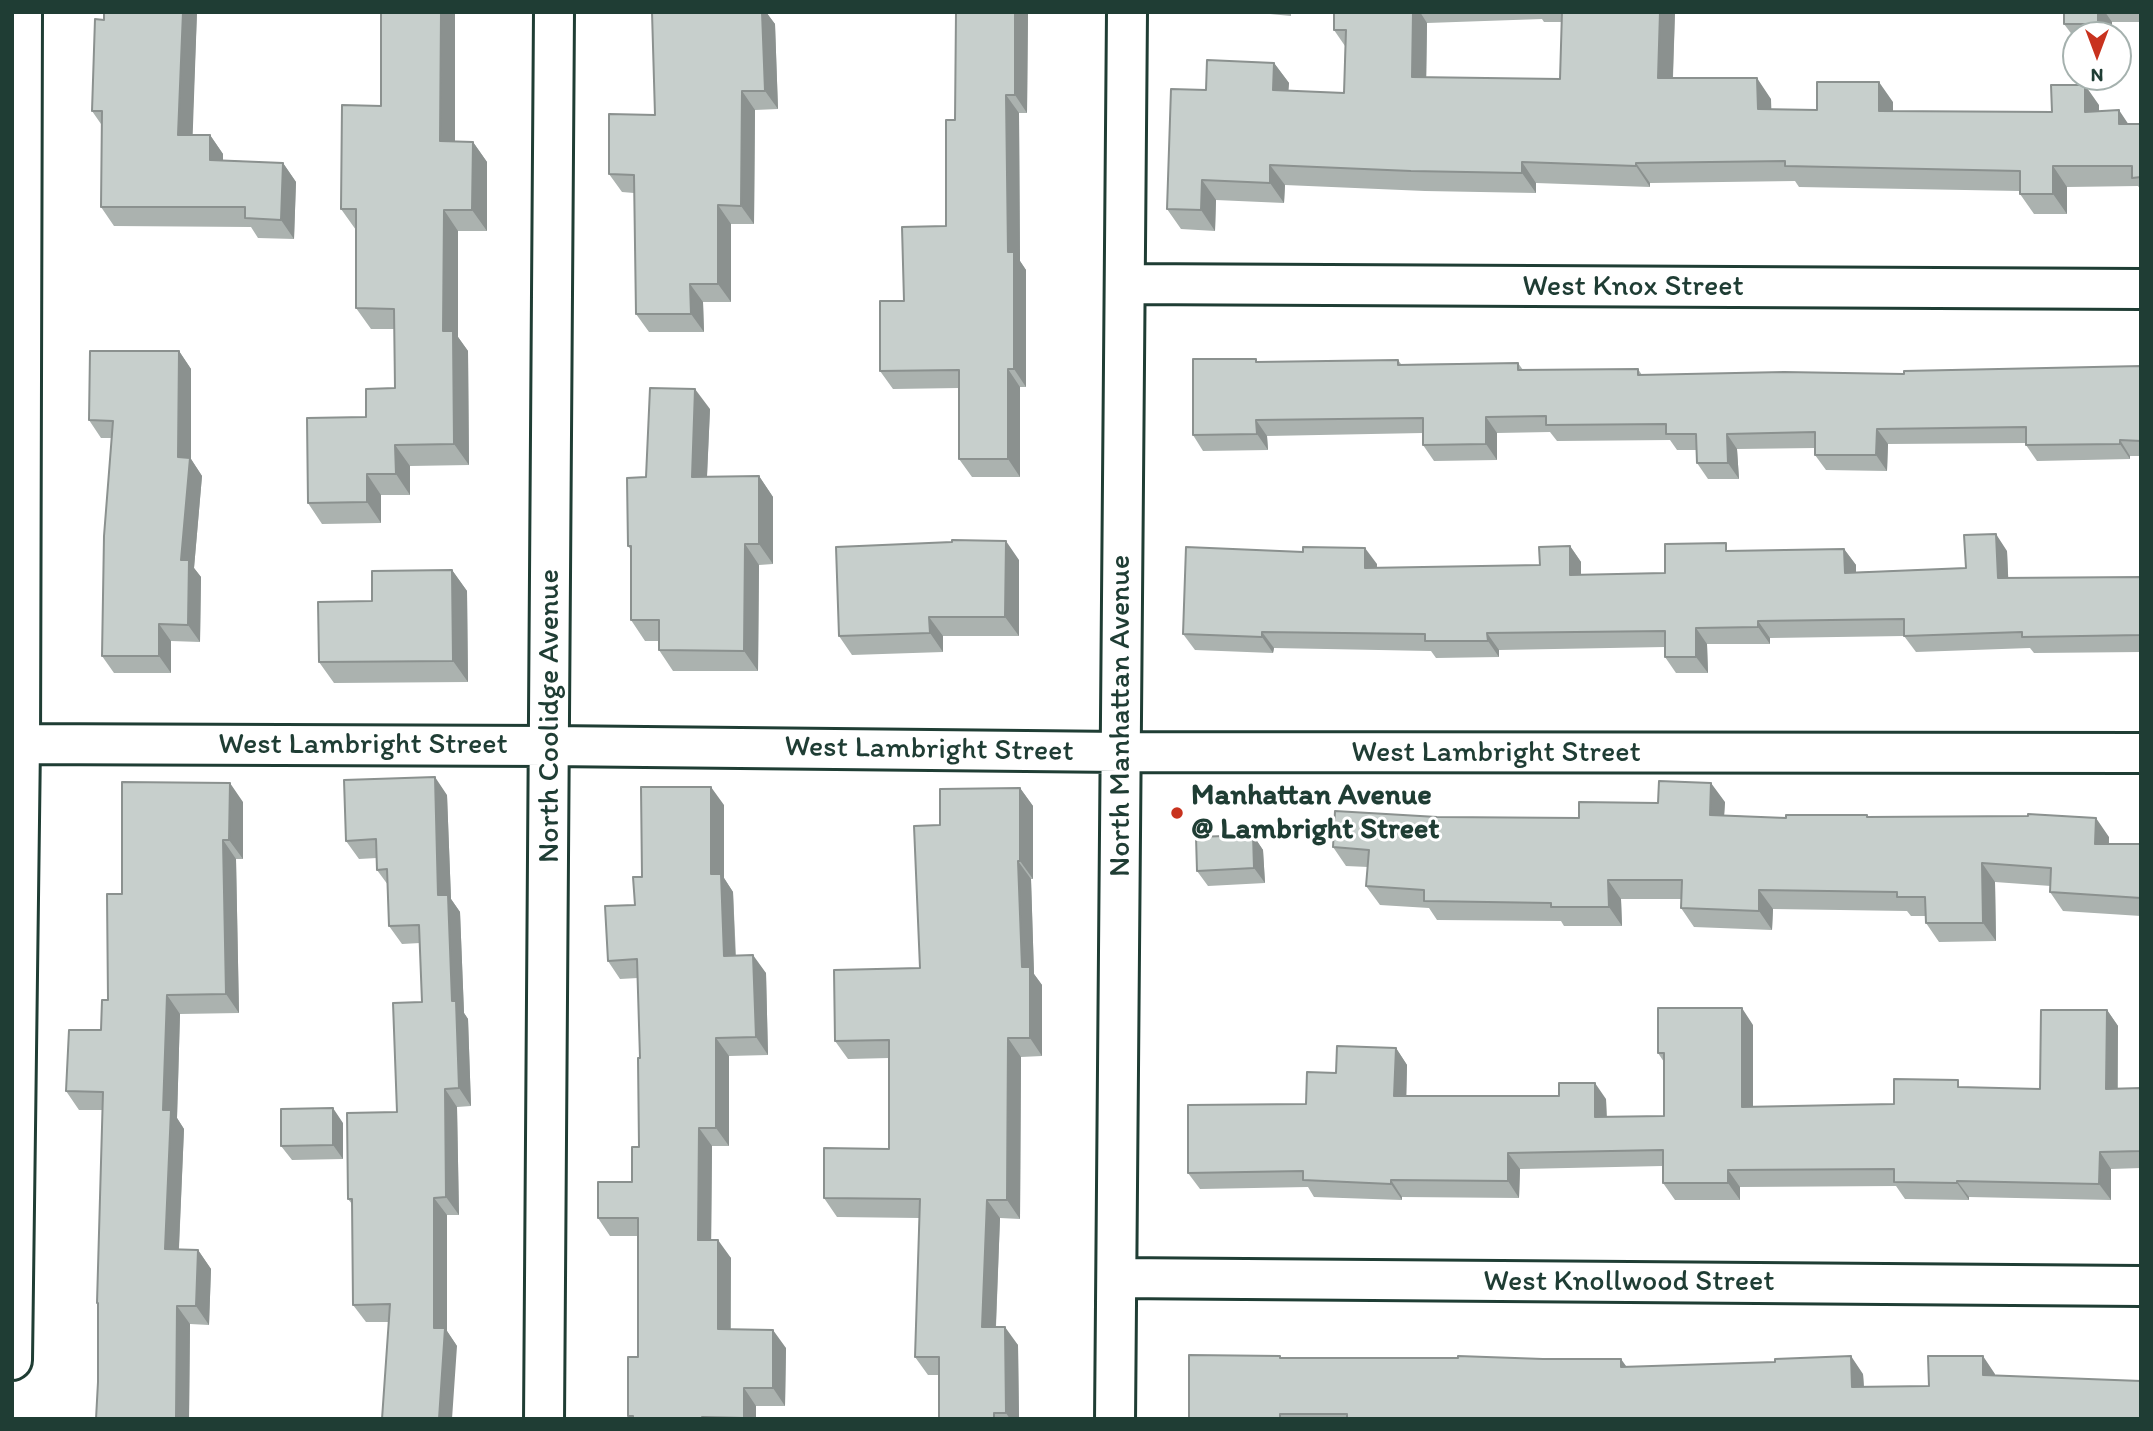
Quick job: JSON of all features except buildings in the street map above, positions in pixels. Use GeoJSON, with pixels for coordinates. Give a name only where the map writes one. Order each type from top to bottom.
{"type":"FeatureCollection","features":[{"type":"Feature","properties":{"kind":"street"},"geometry":{"type":"LineString","coordinates":[[12,1360],[22,12]]}},
{"type":"Feature","properties":{"kind":"street","name":"North Coolidge Avenue"},"geometry":{"type":"LineString","coordinates":[[544,1419],[554,12]]}},
{"type":"Feature","properties":{"kind":"street","name":"North Manhattan Avenue"},"geometry":{"type":"LineString","coordinates":[[1115,1419],[1127,12]]}},
{"type":"Feature","properties":{"kind":"street","name":"West Knox Street"},"geometry":{"type":"LineString","coordinates":[[1125,284],[2141,289]]}},
{"type":"Feature","properties":{"kind":"street","name":"West Lambright Street"},"geometry":{"type":"LineString","coordinates":[[16,744],[1121,752],[2141,753]]}},
{"type":"Feature","properties":{"kind":"street","name":"West Knollwood Street"},"geometry":{"type":"LineString","coordinates":[[1116,1278],[2141,1286]]}},
{"type":"Feature","properties":{"kind":"place","name":"Manhattan Avenue @ Lambright Street"},"geometry":{"type":"Point","coordinates":[1177,813]}}]}
